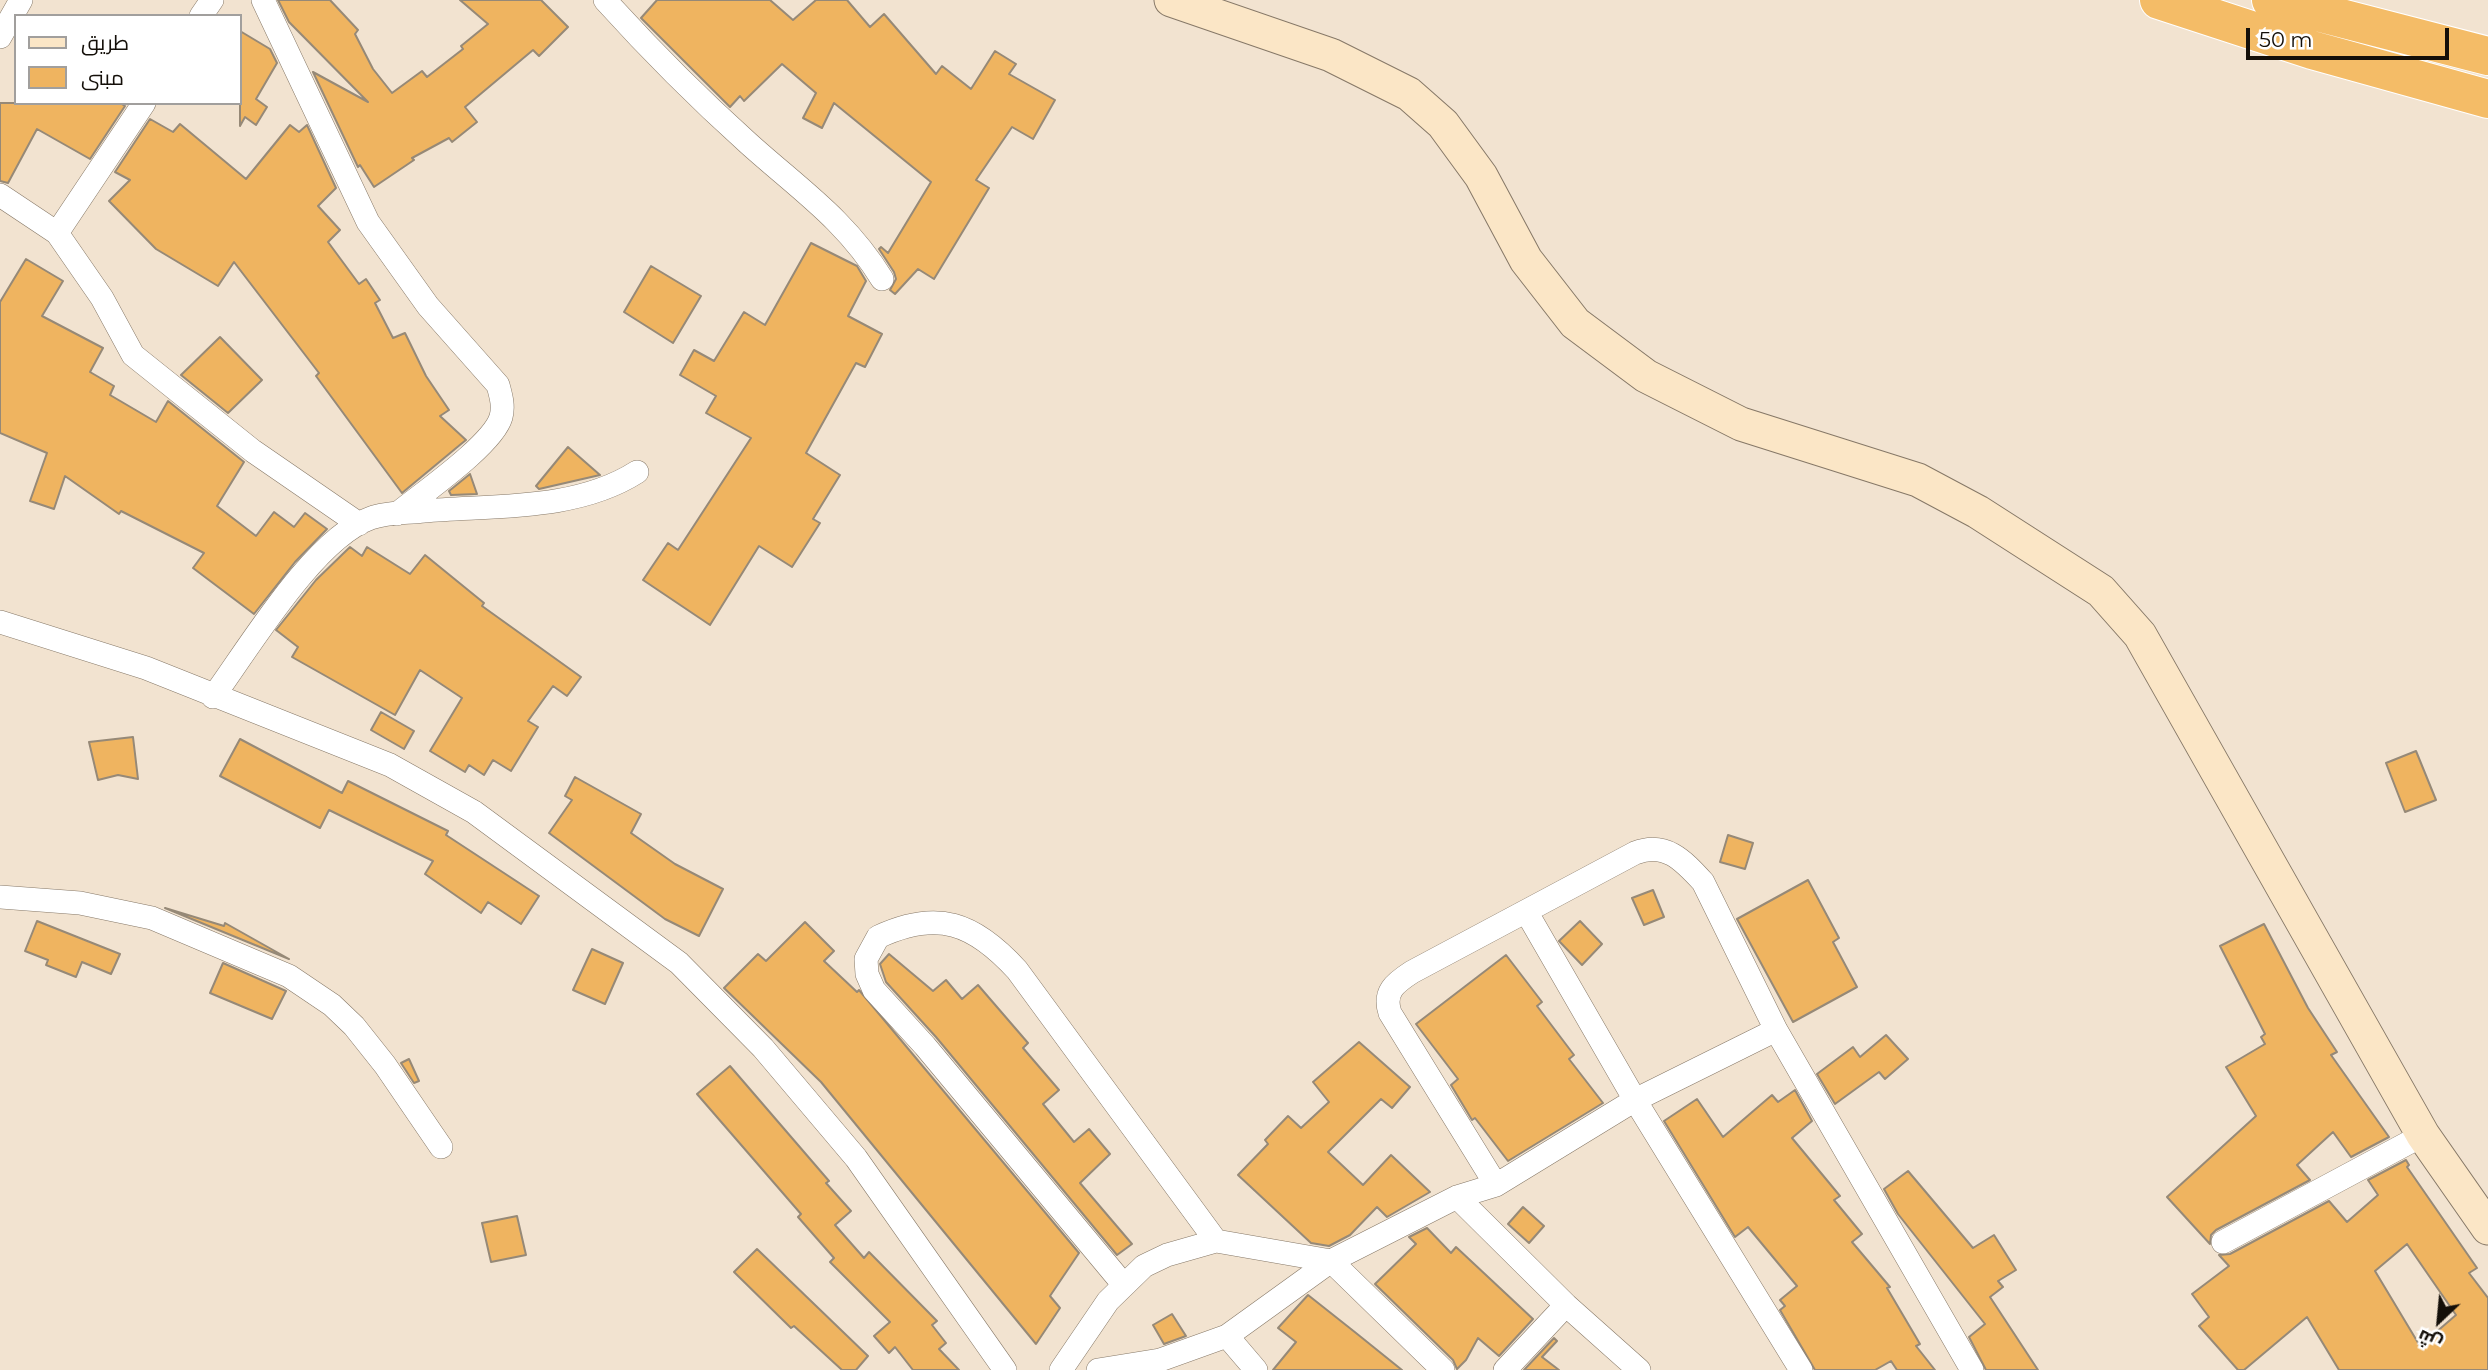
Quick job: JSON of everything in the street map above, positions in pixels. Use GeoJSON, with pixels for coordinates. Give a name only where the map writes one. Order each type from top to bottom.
{"type":"FeatureCollection","features":[{"type":"Feature","properties":{"kind":"highway"},"geometry":{"type":"LineString","coordinates":[[2159,0],[2299,47],[2488,99]]}},
{"type":"Feature","properties":{"kind":"highway"},"geometry":{"type":"LineString","coordinates":[[2271,0],[2488,56]]}},
{"type":"Feature","properties":{"kind":"main road"},"geometry":{"type":"LineString","coordinates":[[1180,4],[1331,55],[1409,94],[1443,124],[1481,176],[1526,260],[1575,323],[1646,376],[1741,424],[1918,480],[1978,512],[2101,591],[2140,635],[2423,1135],[2488,1228]]}},
{"type":"Feature","properties":{"kind":"street"},"geometry":{"type":"LineString","coordinates":[[0,37],[21,0]]}},
{"type":"Feature","properties":{"kind":"street"},"geometry":{"type":"LineString","coordinates":[[263,0],[368,222],[428,306],[498,385],[503,402],[495,430],[468,457],[397,514]]}},
{"type":"Feature","properties":{"kind":"street"},"geometry":{"type":"LineString","coordinates":[[605,0],[682,83],[835,217],[866,253],[882,279]]}},
{"type":"Feature","properties":{"kind":"street"},"geometry":{"type":"LineString","coordinates":[[57,233],[143,105]]}},
{"type":"Feature","properties":{"kind":"street"},"geometry":{"type":"LineString","coordinates":[[0,195],[57,233],[102,298],[133,355],[253,452],[359,524]]}},
{"type":"Feature","properties":{"kind":"street"},"geometry":{"type":"LineString","coordinates":[[213,696],[298,581],[331,544],[359,524],[371,518],[397,514],[559,500],[601,491],[637,472]]}},
{"type":"Feature","properties":{"kind":"street"},"geometry":{"type":"LineString","coordinates":[[0,622],[146,668],[390,765],[474,812],[679,963],[762,1048],[856,1158],[1005,1370]]}},
{"type":"Feature","properties":{"kind":"street"},"geometry":{"type":"LineString","coordinates":[[1496,1185],[1402,1035],[1387,1003],[1391,987],[1401,979],[1634,853],[1648,848],[1667,850],[1685,862],[1703,882],[1776,1030],[1972,1370]]}},
{"type":"Feature","properties":{"kind":"street"},"geometry":{"type":"LineString","coordinates":[[0,897],[80,903],[152,918],[289,976],[332,1005],[354,1027],[385,1065],[441,1147]]}},
{"type":"Feature","properties":{"kind":"street"},"geometry":{"type":"LineString","coordinates":[[1527,912],[1635,1100],[1801,1370]]}},
{"type":"Feature","properties":{"kind":"street"},"geometry":{"type":"LineString","coordinates":[[1123,1284],[925,1046],[874,990],[867,974],[866,959],[877,937],[915,924],[948,923],[968,929],[998,949],[1026,981],[1216,1241]]}},
{"type":"Feature","properties":{"kind":"street"},"geometry":{"type":"LineString","coordinates":[[1098,1370],[1160,1360],[1227,1336],[1331,1261],[1457,1197],[1496,1185],[1635,1100],[1776,1030]]}},
{"type":"Feature","properties":{"kind":"street"},"geometry":{"type":"LineString","coordinates":[[2223,1242],[2423,1135]]}},
{"type":"Feature","properties":{"kind":"street"},"geometry":{"type":"LineString","coordinates":[[1457,1197],[1566,1305],[1639,1370]]}},
{"type":"Feature","properties":{"kind":"street"},"geometry":{"type":"LineString","coordinates":[[1061,1370],[1092,1321],[1123,1284],[1144,1266],[1167,1255],[1216,1241],[1331,1261],[1443,1370]]}},
{"type":"Feature","properties":{"kind":"street"},"geometry":{"type":"LineString","coordinates":[[1504,1370],[1566,1305]]}},
{"type":"Feature","properties":{"kind":"street"},"geometry":{"type":"LineString","coordinates":[[1227,1336],[1256,1370]]}},
{"type":"Feature","properties":{"kind":"building"},"geometry":{"type":"Polygon","coordinates":[[[278,0],[330,0],[358,30],[355,34],[373,69],[392,93],[422,71],[427,77],[463,49],[461,46],[488,24],[460,0],[541,0],[568,27],[539,56],[533,50],[465,107],[477,122],[452,142],[449,138],[412,158],[414,160],[374,187],[360,165],[358,167],[313,72],[368,102],[289,22],[278,0]]]}},
{"type":"Feature","properties":{"kind":"building"},"geometry":{"type":"Polygon","coordinates":[[[657,0],[770,0],[793,20],[816,0],[847,0],[870,27],[884,14],[936,74],[942,66],[971,89],[995,51],[1016,64],[1009,74],[1055,100],[1033,139],[1012,127],[976,180],[989,188],[934,279],[918,269],[895,294],[890,290],[896,279],[894,272],[879,249],[881,247],[888,253],[931,182],[834,103],[822,128],[803,118],[816,93],[782,64],[744,101],[740,96],[730,107],[641,18],[657,0]]]}},
{"type":"Feature","properties":{"kind":"building"},"geometry":{"type":"Polygon","coordinates":[[[242,32],[270,49],[277,63],[256,99],[267,107],[256,125],[245,117],[240,126],[242,32]]]}},
{"type":"Feature","properties":{"kind":"building"},"geometry":{"type":"Polygon","coordinates":[[[0,103],[125,106],[90,159],[37,129],[8,183],[0,181],[0,103]]]}},
{"type":"Feature","properties":{"kind":"building"},"geometry":{"type":"Polygon","coordinates":[[[150,119],[173,132],[180,124],[246,179],[290,125],[299,132],[307,125],[336,188],[318,206],[340,230],[328,242],[359,284],[366,279],[380,300],[375,303],[393,338],[405,333],[426,376],[449,410],[440,416],[466,440],[402,493],[316,376],[319,373],[234,262],[218,286],[156,249],[109,201],[130,180],[115,172],[150,119]]]}},
{"type":"Feature","properties":{"kind":"building"},"geometry":{"type":"Polygon","coordinates":[[[811,243],[857,266],[866,281],[848,316],[882,334],[865,367],[856,363],[806,453],[840,475],[813,519],[820,523],[792,567],[759,546],[710,625],[643,580],[668,543],[678,550],[751,438],[706,413],[716,396],[680,375],[694,350],[714,361],[744,312],[765,325],[811,243]]]}},
{"type":"Feature","properties":{"kind":"building"},"geometry":{"type":"Polygon","coordinates":[[[26,259],[63,281],[42,316],[103,348],[90,372],[114,386],[110,395],[156,422],[168,401],[244,462],[217,506],[256,536],[274,512],[294,527],[305,513],[327,529],[295,562],[254,614],[193,568],[204,553],[121,511],[119,514],[65,476],[54,509],[30,501],[47,453],[0,433],[0,302],[26,259]]]}},
{"type":"Feature","properties":{"kind":"building"},"geometry":{"type":"Polygon","coordinates":[[[651,266],[701,296],[673,343],[624,312],[651,266]]]}},
{"type":"Feature","properties":{"kind":"building"},"geometry":{"type":"Polygon","coordinates":[[[220,337],[262,380],[228,413],[181,375],[220,337]]]}},
{"type":"Feature","properties":{"kind":"building"},"geometry":{"type":"Polygon","coordinates":[[[568,447],[600,475],[539,489],[536,486],[568,447]]]}},
{"type":"Feature","properties":{"kind":"building"},"geometry":{"type":"Polygon","coordinates":[[[470,474],[477,494],[451,495],[449,491],[470,474]]]}},
{"type":"Feature","properties":{"kind":"building"},"geometry":{"type":"Polygon","coordinates":[[[350,547],[362,556],[367,547],[410,574],[425,555],[484,603],[482,606],[581,677],[567,696],[553,686],[528,721],[538,727],[511,771],[493,760],[484,775],[469,765],[465,772],[430,751],[462,698],[420,670],[395,715],[292,657],[298,647],[276,630],[316,580],[350,547]]]}},
{"type":"Feature","properties":{"kind":"building"},"geometry":{"type":"Polygon","coordinates":[[[381,712],[414,731],[404,749],[371,730],[381,712]]]}},
{"type":"Feature","properties":{"kind":"building"},"geometry":{"type":"Polygon","coordinates":[[[133,737],[138,779],[118,775],[98,780],[89,742],[133,737]]]}},
{"type":"Feature","properties":{"kind":"building"},"geometry":{"type":"Polygon","coordinates":[[[240,739],[342,793],[348,781],[448,831],[446,835],[539,896],[521,924],[488,902],[481,913],[425,874],[433,861],[329,810],[320,828],[220,776],[240,739]]]}},
{"type":"Feature","properties":{"kind":"building"},"geometry":{"type":"Polygon","coordinates":[[[2416,751],[2436,800],[2405,812],[2386,763],[2416,751]]]}},
{"type":"Feature","properties":{"kind":"building"},"geometry":{"type":"Polygon","coordinates":[[[575,777],[641,814],[631,833],[675,864],[723,889],[699,936],[665,919],[549,833],[572,800],[565,796],[575,777]]]}},
{"type":"Feature","properties":{"kind":"building"},"geometry":{"type":"Polygon","coordinates":[[[1728,835],[1753,843],[1745,869],[1720,862],[1728,835]]]}},
{"type":"Feature","properties":{"kind":"building"},"geometry":{"type":"Polygon","coordinates":[[[1808,880],[1839,938],[1833,942],[1857,987],[1793,1022],[1737,919],[1808,880]]]}},
{"type":"Feature","properties":{"kind":"building"},"geometry":{"type":"Polygon","coordinates":[[[1653,890],[1664,917],[1644,925],[1632,898],[1653,890]]]}},
{"type":"Feature","properties":{"kind":"building"},"geometry":{"type":"Polygon","coordinates":[[[165,908],[224,926],[225,923],[289,959],[165,908]]]}},
{"type":"Feature","properties":{"kind":"building"},"geometry":{"type":"Polygon","coordinates":[[[37,921],[120,954],[111,974],[82,962],[76,977],[46,965],[48,960],[25,951],[37,921]]]}},
{"type":"Feature","properties":{"kind":"building"},"geometry":{"type":"Polygon","coordinates":[[[1580,921],[1602,944],[1582,965],[1559,941],[1580,921]]]}},
{"type":"Feature","properties":{"kind":"building"},"geometry":{"type":"Polygon","coordinates":[[[805,922],[834,951],[824,961],[857,992],[859,990],[1079,1253],[1050,1296],[1060,1308],[1036,1344],[821,1082],[724,988],[758,954],[766,961],[805,922]]]}},
{"type":"Feature","properties":{"kind":"building"},"geometry":{"type":"Polygon","coordinates":[[[2264,924],[2308,1008],[2337,1052],[2331,1055],[2389,1137],[2351,1157],[2333,1132],[2297,1165],[2310,1180],[2216,1230],[2211,1235],[2210,1244],[2167,1197],[2256,1116],[2226,1067],[2265,1044],[2261,1037],[2265,1034],[2220,946],[2264,924]]]}},
{"type":"Feature","properties":{"kind":"building"},"geometry":{"type":"Polygon","coordinates":[[[592,949],[623,963],[605,1004],[573,990],[592,949]]]}},
{"type":"Feature","properties":{"kind":"building"},"geometry":{"type":"Polygon","coordinates":[[[889,954],[933,991],[946,980],[962,999],[978,985],[1028,1043],[1023,1048],[1059,1090],[1043,1104],[1074,1142],[1089,1129],[1110,1154],[1080,1183],[1132,1244],[1117,1255],[936,1037],[886,982],[880,964],[889,954]]]}},
{"type":"Feature","properties":{"kind":"building"},"geometry":{"type":"Polygon","coordinates":[[[1506,955],[1542,1002],[1537,1006],[1574,1055],[1569,1059],[1603,1103],[1508,1161],[1475,1118],[1472,1120],[1451,1085],[1458,1079],[1416,1024],[1506,955]]]}},
{"type":"Feature","properties":{"kind":"building"},"geometry":{"type":"Polygon","coordinates":[[[223,963],[286,991],[272,1019],[210,993],[223,963]]]}},
{"type":"Feature","properties":{"kind":"building"},"geometry":{"type":"Polygon","coordinates":[[[1886,1035],[1908,1059],[1885,1079],[1879,1072],[1835,1104],[1817,1074],[1853,1047],[1860,1057],[1886,1035]]]}},
{"type":"Feature","properties":{"kind":"building"},"geometry":{"type":"Polygon","coordinates":[[[1359,1042],[1410,1087],[1392,1108],[1381,1099],[1328,1152],[1363,1185],[1391,1155],[1430,1192],[1387,1217],[1377,1207],[1350,1235],[1329,1246],[1311,1243],[1238,1175],[1268,1144],[1265,1140],[1288,1116],[1301,1128],[1329,1102],[1313,1082],[1359,1042]]]}},
{"type":"Feature","properties":{"kind":"building"},"geometry":{"type":"Polygon","coordinates":[[[409,1059],[419,1081],[414,1083],[401,1063],[409,1059]]]}},
{"type":"Feature","properties":{"kind":"building"},"geometry":{"type":"Polygon","coordinates":[[[730,1066],[829,1181],[826,1183],[851,1211],[835,1225],[864,1258],[869,1252],[937,1321],[932,1325],[946,1343],[939,1349],[959,1370],[913,1370],[895,1347],[889,1353],[874,1336],[890,1322],[830,1262],[834,1258],[798,1217],[801,1214],[697,1094],[730,1066]]]}},
{"type":"Feature","properties":{"kind":"building"},"geometry":{"type":"Polygon","coordinates":[[[1795,1090],[1812,1121],[1792,1138],[1840,1196],[1834,1200],[1862,1234],[1852,1242],[1890,1287],[1887,1288],[1920,1344],[1916,1346],[1935,1370],[1897,1370],[1891,1361],[1875,1370],[1815,1370],[1780,1310],[1785,1306],[1780,1300],[1797,1286],[1748,1227],[1735,1237],[1664,1121],[1697,1099],[1723,1137],[1772,1095],[1778,1102],[1795,1090]]]}},
{"type":"Feature","properties":{"kind":"building"},"geometry":{"type":"Polygon","coordinates":[[[2406,1160],[2409,1165],[2407,1167],[2477,1268],[2469,1273],[2488,1298],[2488,1370],[2339,1370],[2307,1317],[2244,1370],[2238,1370],[2199,1326],[2209,1317],[2192,1294],[2229,1266],[2219,1255],[2230,1254],[2329,1201],[2347,1222],[2378,1195],[2368,1180],[2406,1160]],[[2407,1244],[2375,1271],[2420,1346],[2456,1315],[2407,1244]]]}},
{"type":"Feature","properties":{"kind":"building"},"geometry":{"type":"Polygon","coordinates":[[[1908,1171],[1973,1248],[1994,1235],[2016,1270],[1998,1281],[2003,1287],[1990,1297],[2038,1370],[1986,1370],[1969,1337],[1985,1324],[1898,1214],[1884,1189],[1908,1171]]]}},
{"type":"Feature","properties":{"kind":"building"},"geometry":{"type":"Polygon","coordinates":[[[1523,1207],[1544,1226],[1529,1243],[1508,1224],[1523,1207]]]}},
{"type":"Feature","properties":{"kind":"building"},"geometry":{"type":"Polygon","coordinates":[[[517,1216],[526,1255],[491,1262],[482,1223],[517,1216]]]}},
{"type":"Feature","properties":{"kind":"building"},"geometry":{"type":"Polygon","coordinates":[[[1427,1228],[1451,1253],[1456,1247],[1533,1319],[1499,1356],[1478,1338],[1466,1360],[1457,1369],[1453,1360],[1375,1284],[1416,1244],[1409,1237],[1427,1228]]]}},
{"type":"Feature","properties":{"kind":"building"},"geometry":{"type":"Polygon","coordinates":[[[757,1249],[868,1356],[856,1370],[842,1370],[794,1326],[791,1328],[734,1272],[757,1249]]]}},
{"type":"Feature","properties":{"kind":"building"},"geometry":{"type":"Polygon","coordinates":[[[1308,1295],[1402,1370],[1273,1370],[1296,1342],[1278,1328],[1308,1295]]]}},
{"type":"Feature","properties":{"kind":"building"},"geometry":{"type":"Polygon","coordinates":[[[1172,1314],[1186,1336],[1164,1344],[1153,1325],[1172,1314]]]}},
{"type":"Feature","properties":{"kind":"building"},"geometry":{"type":"Polygon","coordinates":[[[1554,1338],[1557,1341],[1542,1357],[1559,1370],[1524,1370],[1554,1338]]]}}]}
